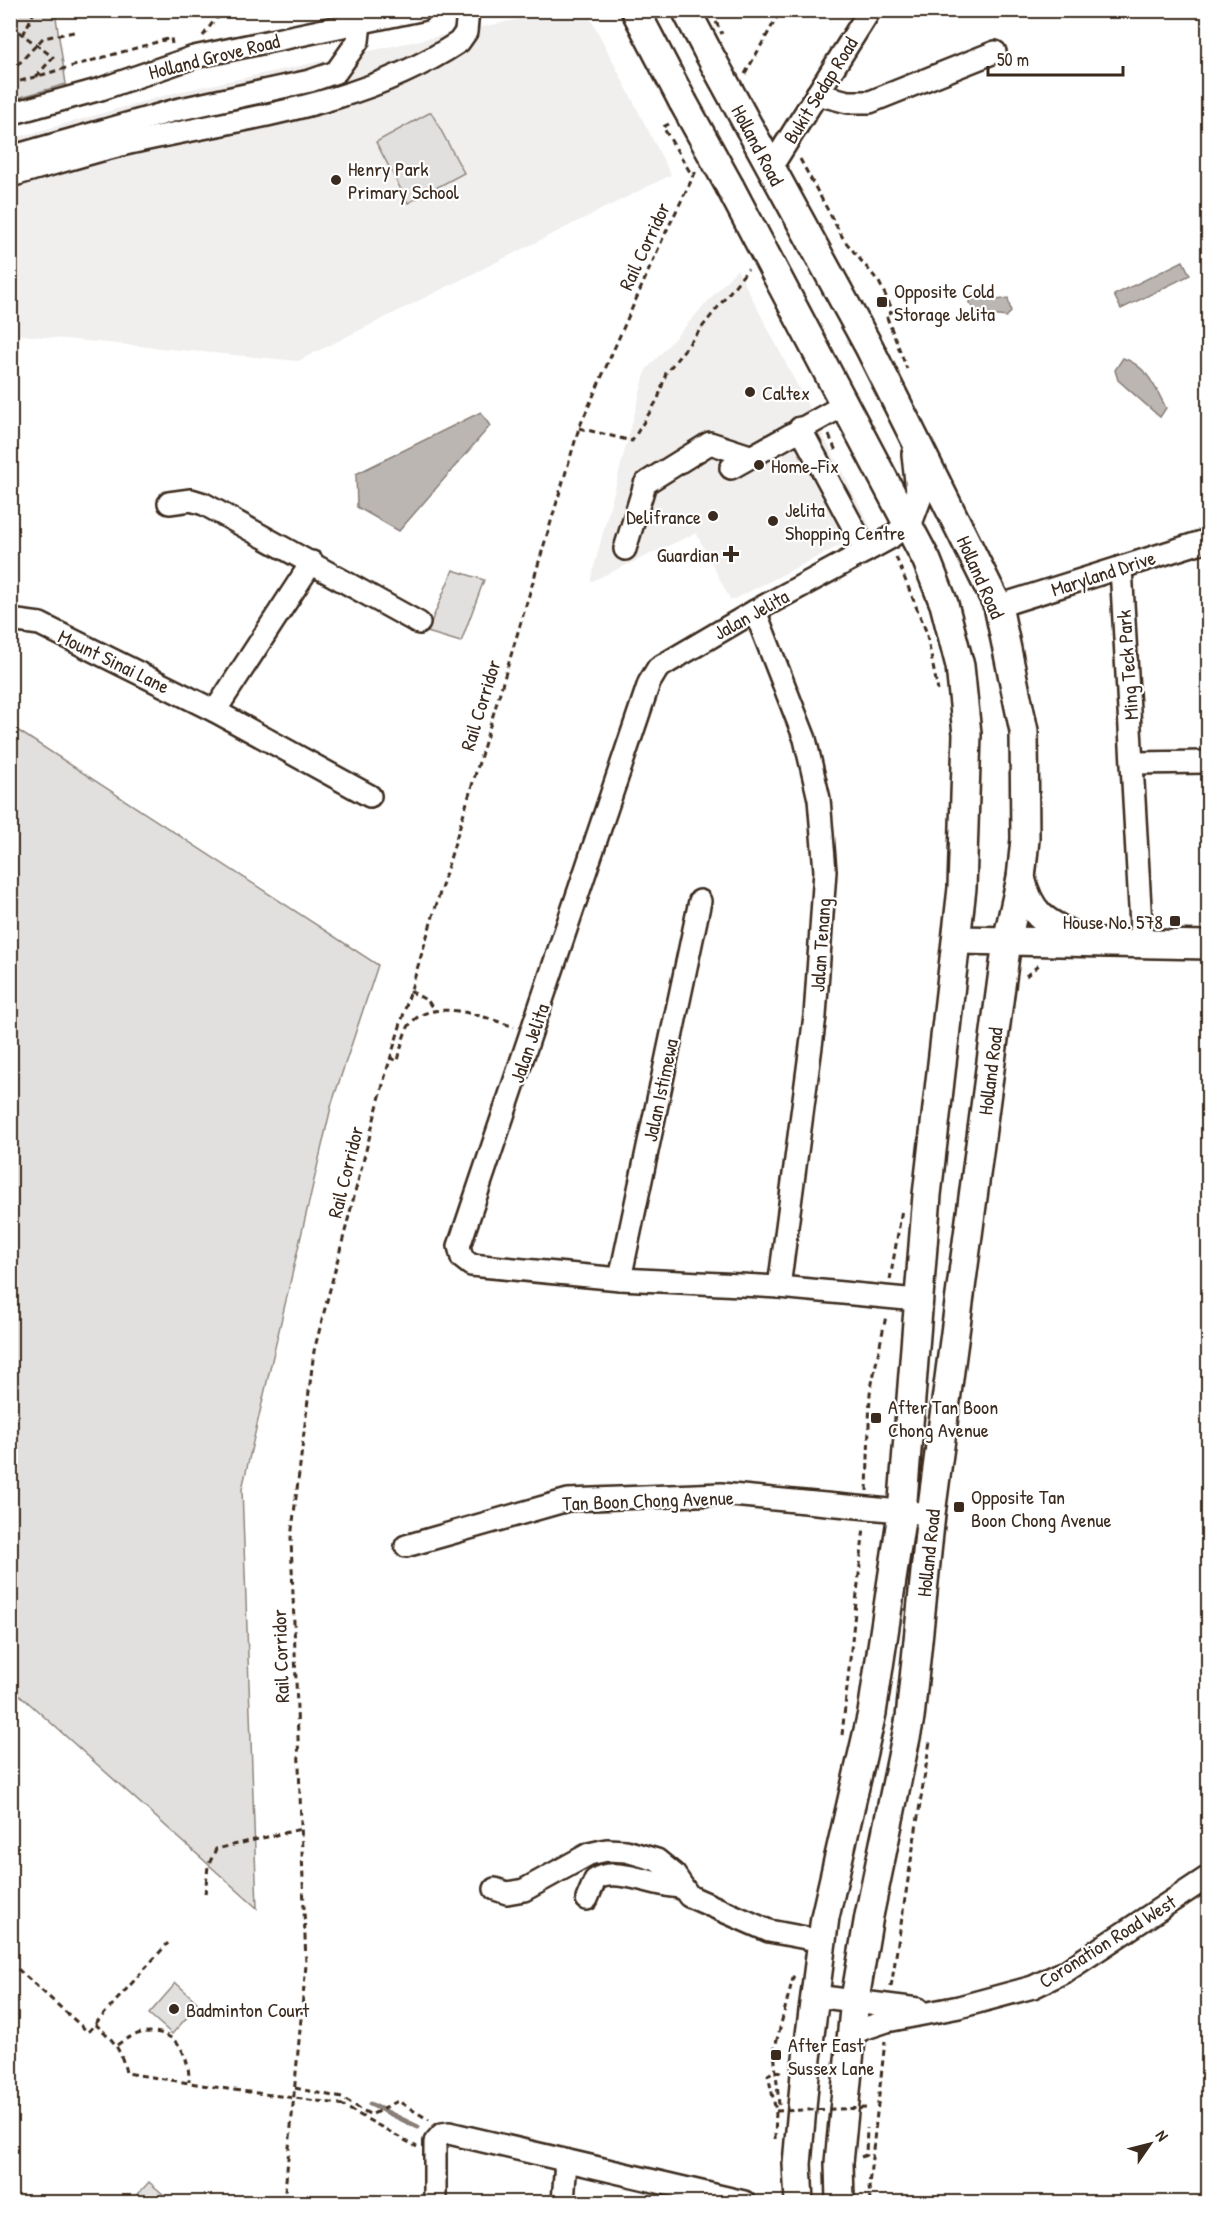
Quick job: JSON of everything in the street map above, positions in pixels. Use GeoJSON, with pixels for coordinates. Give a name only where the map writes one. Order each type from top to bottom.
{"type":"FeatureCollection","features":[{"type":"Feature","properties":{"kind":"main road","name":"Holland Road"},"geometry":{"type":"LineString","coordinates":[[635,10],[678,112],[730,187],[927,561],[944,604],[960,666],[967,734],[966,826],[957,940],[917,1300],[902,1513],[872,1713],[825,1917],[813,1939],[815,1996],[797,2164],[799,2202]]}},
{"type":"Feature","properties":{"kind":"main road","name":"Holland Road"},"geometry":{"type":"LineString","coordinates":[[686,10],[770,169],[845,301],[998,606],[1024,731],[1024,839],[1021,878],[1007,941],[931,1514],[910,1718],[869,1916],[855,1999],[839,2163],[840,2202]]}},
{"type":"Feature","properties":{"kind":"main road"},"geometry":{"type":"LineString","coordinates":[[908,523],[920,491],[913,435]]}},
{"type":"Feature","properties":{"kind":"main road"},"geometry":{"type":"LineString","coordinates":[[1021,878],[1026,898],[1039,917],[1091,945]]}},
{"type":"Feature","properties":{"kind":"main road"},"geometry":{"type":"LineString","coordinates":[[957,940],[1091,945],[1142,943],[1209,945]]}},
{"type":"Feature","properties":{"kind":"street","name":"Holland Grove Road"},"geometry":{"type":"LineString","coordinates":[[10,114],[101,89],[194,57],[420,10]]}},
{"type":"Feature","properties":{"kind":"street"},"geometry":{"type":"LineString","coordinates":[[10,176],[121,146],[273,114],[373,87],[459,42],[466,32],[468,10]]}},
{"type":"Feature","properties":{"kind":"street","name":"Bukit Sedap Road"},"geometry":{"type":"LineString","coordinates":[[770,169],[870,10]]}},
{"type":"Feature","properties":{"kind":"street"},"geometry":{"type":"LineString","coordinates":[[10,157],[176,110],[310,81],[336,72],[358,41],[360,22]]}},
{"type":"Feature","properties":{"kind":"street"},"geometry":{"type":"LineString","coordinates":[[817,94],[848,102],[870,102],[995,52]]}},
{"type":"Feature","properties":{"kind":"street"},"geometry":{"type":"LineString","coordinates":[[731,468],[846,404]]}},
{"type":"Feature","properties":{"kind":"street"},"geometry":{"type":"LineString","coordinates":[[800,429],[866,551]]}},
{"type":"Feature","properties":{"kind":"street"},"geometry":{"type":"LineString","coordinates":[[626,549],[645,484],[649,481],[710,442],[750,456]]}},
{"type":"Feature","properties":{"kind":"street"},"geometry":{"type":"LineString","coordinates":[[170,502],[191,500],[204,504],[420,623]]}},
{"type":"Feature","properties":{"kind":"street","name":"Jalan Jelita"},"geometry":{"type":"LineString","coordinates":[[908,523],[885,541],[755,610],[658,668],[649,683],[533,1033],[459,1246],[462,1258],[471,1264],[620,1279],[779,1287],[886,1299],[917,1300]]}},
{"type":"Feature","properties":{"kind":"street","name":"Maryland Drive"},"geometry":{"type":"LineString","coordinates":[[998,606],[1209,540]]}},
{"type":"Feature","properties":{"kind":"street"},"geometry":{"type":"LineString","coordinates":[[215,711],[312,562]]}},
{"type":"Feature","properties":{"kind":"street","name":"Ming Teck Park"},"geometry":{"type":"LineString","coordinates":[[1121,567],[1142,943]]}},
{"type":"Feature","properties":{"kind":"street","name":"Jalan Tenang"},"geometry":{"type":"LineString","coordinates":[[755,610],[804,739],[819,799],[825,871],[815,1016],[779,1287]]}},
{"type":"Feature","properties":{"kind":"street","name":"Mount Sinai Lane"},"geometry":{"type":"LineString","coordinates":[[10,620],[40,624],[215,711],[370,796]]}},
{"type":"Feature","properties":{"kind":"street"},"geometry":{"type":"LineString","coordinates":[[1133,763],[1209,762]]}},
{"type":"Feature","properties":{"kind":"street","name":"Jalan Istimewa"},"geometry":{"type":"LineString","coordinates":[[620,1279],[700,901]]}},
{"type":"Feature","properties":{"kind":"street","name":"Tan Boon Chong Avenue"},"geometry":{"type":"LineString","coordinates":[[406,1546],[568,1500],[721,1494],[931,1514]]}},
{"type":"Feature","properties":{"kind":"street"},"geometry":{"type":"LineString","coordinates":[[495,1889],[507,1893],[524,1890],[589,1854],[607,1850],[626,1851],[657,1860],[674,1874],[689,1896],[769,1931],[813,1939]]}},
{"type":"Feature","properties":{"kind":"street"},"geometry":{"type":"LineString","coordinates":[[586,1899],[595,1880],[611,1873],[664,1887],[681,1887]]}},
{"type":"Feature","properties":{"kind":"street","name":"Coronation Road West"},"geometry":{"type":"LineString","coordinates":[[815,1996],[855,1999],[888,2012],[930,2011],[959,2007],[1033,1987],[1066,1971],[1209,1877]]}},
{"type":"Feature","properties":{"kind":"street","name":"Coronation Road West"},"geometry":{"type":"LineString","coordinates":[[851,2033],[888,2012]]}},
{"type":"Feature","properties":{"kind":"street"},"geometry":{"type":"LineString","coordinates":[[435,2202],[434,2156],[437,2138],[449,2133],[744,2202]]}},
{"type":"Feature","properties":{"kind":"street"},"geometry":{"type":"LineString","coordinates":[[563,2202],[566,2161]]}},
{"type":"Feature","properties":{"kind":"path"},"geometry":{"type":"LineString","coordinates":[[23,35],[35,10]]}},
{"type":"Feature","properties":{"kind":"path"},"geometry":{"type":"LineString","coordinates":[[201,39],[216,18],[253,10]]}},
{"type":"Feature","properties":{"kind":"path"},"geometry":{"type":"LineString","coordinates":[[746,72],[781,10]]}},
{"type":"Feature","properties":{"kind":"path"},"geometry":{"type":"LineString","coordinates":[[10,33],[15,29],[53,57],[36,77]]}},
{"type":"Feature","properties":{"kind":"path"},"geometry":{"type":"LineString","coordinates":[[10,73],[43,38],[74,32]]}},
{"type":"Feature","properties":{"kind":"path"},"geometry":{"type":"LineString","coordinates":[[10,84],[171,38],[172,44],[180,45]]}},
{"type":"Feature","properties":{"kind":"path"},"geometry":{"type":"LineString","coordinates":[[678,112],[663,127],[693,177]]}},
{"type":"Feature","properties":{"kind":"path","name":"Rail Corridor"},"geometry":{"type":"LineString","coordinates":[[284,2202],[306,1965],[291,1538],[314,1351],[390,1058],[579,428],[684,196]]}},
{"type":"Feature","properties":{"kind":"path"},"geometry":{"type":"LineString","coordinates":[[579,428],[632,441],[658,399],[666,373],[751,265]]}},
{"type":"Feature","properties":{"kind":"path"},"geometry":{"type":"LineString","coordinates":[[822,417],[838,455]]}},
{"type":"Feature","properties":{"kind":"path"},"geometry":{"type":"LineString","coordinates":[[885,541],[900,563],[922,622],[939,696]]}},
{"type":"Feature","properties":{"kind":"path"},"geometry":{"type":"LineString","coordinates":[[1024,987],[1026,976],[1036,966],[1046,963]]}},
{"type":"Feature","properties":{"kind":"path"},"geometry":{"type":"LineString","coordinates":[[410,992],[428,1001],[435,1012]]}},
{"type":"Feature","properties":{"kind":"path"},"geometry":{"type":"LineString","coordinates":[[390,1058],[399,1061],[410,1023],[418,1016],[435,1012],[465,1011],[533,1033]]}},
{"type":"Feature","properties":{"kind":"path"},"geometry":{"type":"LineString","coordinates":[[842,1740],[865,1508],[870,1393],[886,1323],[886,1299],[902,1205]]}},
{"type":"Feature","properties":{"kind":"path"},"geometry":{"type":"LineString","coordinates":[[870,2202],[869,2185],[888,2012],[931,1735]]}},
{"type":"Feature","properties":{"kind":"path"},"geometry":{"type":"LineString","coordinates":[[205,1894],[208,1866],[216,1850],[301,1829]]}},
{"type":"Feature","properties":{"kind":"path"},"geometry":{"type":"LineString","coordinates":[[780,2145],[774,2051],[813,1939]]}},
{"type":"Feature","properties":{"kind":"path"},"geometry":{"type":"LineString","coordinates":[[10,1962],[88,2032],[168,1943]]}},
{"type":"Feature","properties":{"kind":"path"},"geometry":{"type":"LineString","coordinates":[[95,2024],[117,2045],[126,2073],[340,2104],[434,2156]]}},
{"type":"Feature","properties":{"kind":"path"},"geometry":{"type":"LineString","coordinates":[[117,2045],[132,2034],[150,2030],[168,2035],[182,2047],[190,2064],[189,2082]]}},
{"type":"Feature","properties":{"kind":"path"},"geometry":{"type":"LineString","coordinates":[[774,2071],[768,2075],[776,2110],[867,2108]]}},
{"type":"Feature","properties":{"kind":"path"},"geometry":{"type":"LineString","coordinates":[[295,2088],[342,2098],[371,2115],[398,2101],[449,2133]]}},
{"type":"Feature","properties":{"kind":"path"},"geometry":{"type":"LineString","coordinates":[[866,2155],[867,2120]]}},
{"type":"Feature","properties":{"kind":"shaded area"},"geometry":{"type":"Polygon","coordinates":[[[11,10],[55,11],[66,84],[11,100],[11,10]]]}},
{"type":"Feature","properties":{"kind":"shaded area","name":"Henry Park Primary School"},"geometry":{"type":"Polygon","coordinates":[[[557,11],[587,11],[671,175],[298,361],[11,334],[11,139],[177,92],[557,11]]]}},
{"type":"Feature","properties":{"kind":"shaded area"},"geometry":{"type":"Polygon","coordinates":[[[431,112],[464,173],[408,203],[376,142],[431,112]]]}},
{"type":"Feature","properties":{"kind":"shaded area"},"geometry":{"type":"Polygon","coordinates":[[[1183,261],[1190,275],[1121,309],[1114,295],[1183,261]]]}},
{"type":"Feature","properties":{"kind":"shaded area"},"geometry":{"type":"Polygon","coordinates":[[[737,269],[872,529],[731,601],[696,533],[590,582],[646,370],[737,269]]]}},
{"type":"Feature","properties":{"kind":"shaded area"},"geometry":{"type":"Polygon","coordinates":[[[976,292],[983,292],[992,301],[1008,298],[1011,312],[1006,317],[977,313],[969,303],[969,296],[976,292]]]}},
{"type":"Feature","properties":{"kind":"shaded area"},"geometry":{"type":"Polygon","coordinates":[[[1123,358],[1138,366],[1154,385],[1166,408],[1160,417],[1118,380],[1115,370],[1123,358]]]}},
{"type":"Feature","properties":{"kind":"shaded area"},"geometry":{"type":"Polygon","coordinates":[[[481,412],[490,426],[399,531],[357,507],[356,474],[481,412]]]}},
{"type":"Feature","properties":{"kind":"shaded area"},"geometry":{"type":"Polygon","coordinates":[[[453,570],[484,580],[461,642],[427,632],[453,570]]]}},
{"type":"Feature","properties":{"kind":"shaded area"},"geometry":{"type":"Polygon","coordinates":[[[11,726],[378,965],[332,1103],[242,1489],[257,1908],[11,1687],[11,726]]]}},
{"type":"Feature","properties":{"kind":"shaded area","name":"Badminton Court"},"geometry":{"type":"Polygon","coordinates":[[[176,1983],[199,2004],[172,2034],[149,2014],[176,1983]]]}},
{"type":"Feature","properties":{"kind":"shaded area"},"geometry":{"type":"Polygon","coordinates":[[[149,2182],[172,2202],[131,2202],[149,2182]]]}},
{"type":"Feature","properties":{"kind":"waterway"},"geometry":{"type":"LineString","coordinates":[[370,2104],[418,2127]]}},
{"type":"Feature","properties":{"kind":"place","name":"Henry Park Primary School"},"geometry":{"type":"Point","coordinates":[336,180]}},
{"type":"Feature","properties":{"kind":"place","name":"Opposite Cold Storage Jelita"},"geometry":{"type":"Point","coordinates":[882,302]}},
{"type":"Feature","properties":{"kind":"place","name":"Caltex"},"geometry":{"type":"Point","coordinates":[750,392]}},
{"type":"Feature","properties":{"kind":"place","name":"Home-Fix"},"geometry":{"type":"Point","coordinates":[759,465]}},
{"type":"Feature","properties":{"kind":"place","name":"Delifrance"},"geometry":{"type":"Point","coordinates":[713,516]}},
{"type":"Feature","properties":{"kind":"place","name":"Jelita Shopping Centre"},"geometry":{"type":"Point","coordinates":[773,521]}},
{"type":"Feature","properties":{"kind":"place","name":"Guardian"},"geometry":{"type":"Point","coordinates":[731,554]}},
{"type":"Feature","properties":{"kind":"place","name":"House No. 578"},"geometry":{"type":"Point","coordinates":[1175,921]}},
{"type":"Feature","properties":{"kind":"place","name":"After Tan Boon Chong Avenue"},"geometry":{"type":"Point","coordinates":[876,1418]}},
{"type":"Feature","properties":{"kind":"place","name":"Opposite Tan Boon Chong Avenue"},"geometry":{"type":"Point","coordinates":[959,1507]}},
{"type":"Feature","properties":{"kind":"place","name":"Badminton Court"},"geometry":{"type":"Point","coordinates":[174,2009]}},
{"type":"Feature","properties":{"kind":"place","name":"After East Sussex Lane"},"geometry":{"type":"Point","coordinates":[776,2055]}}]}
